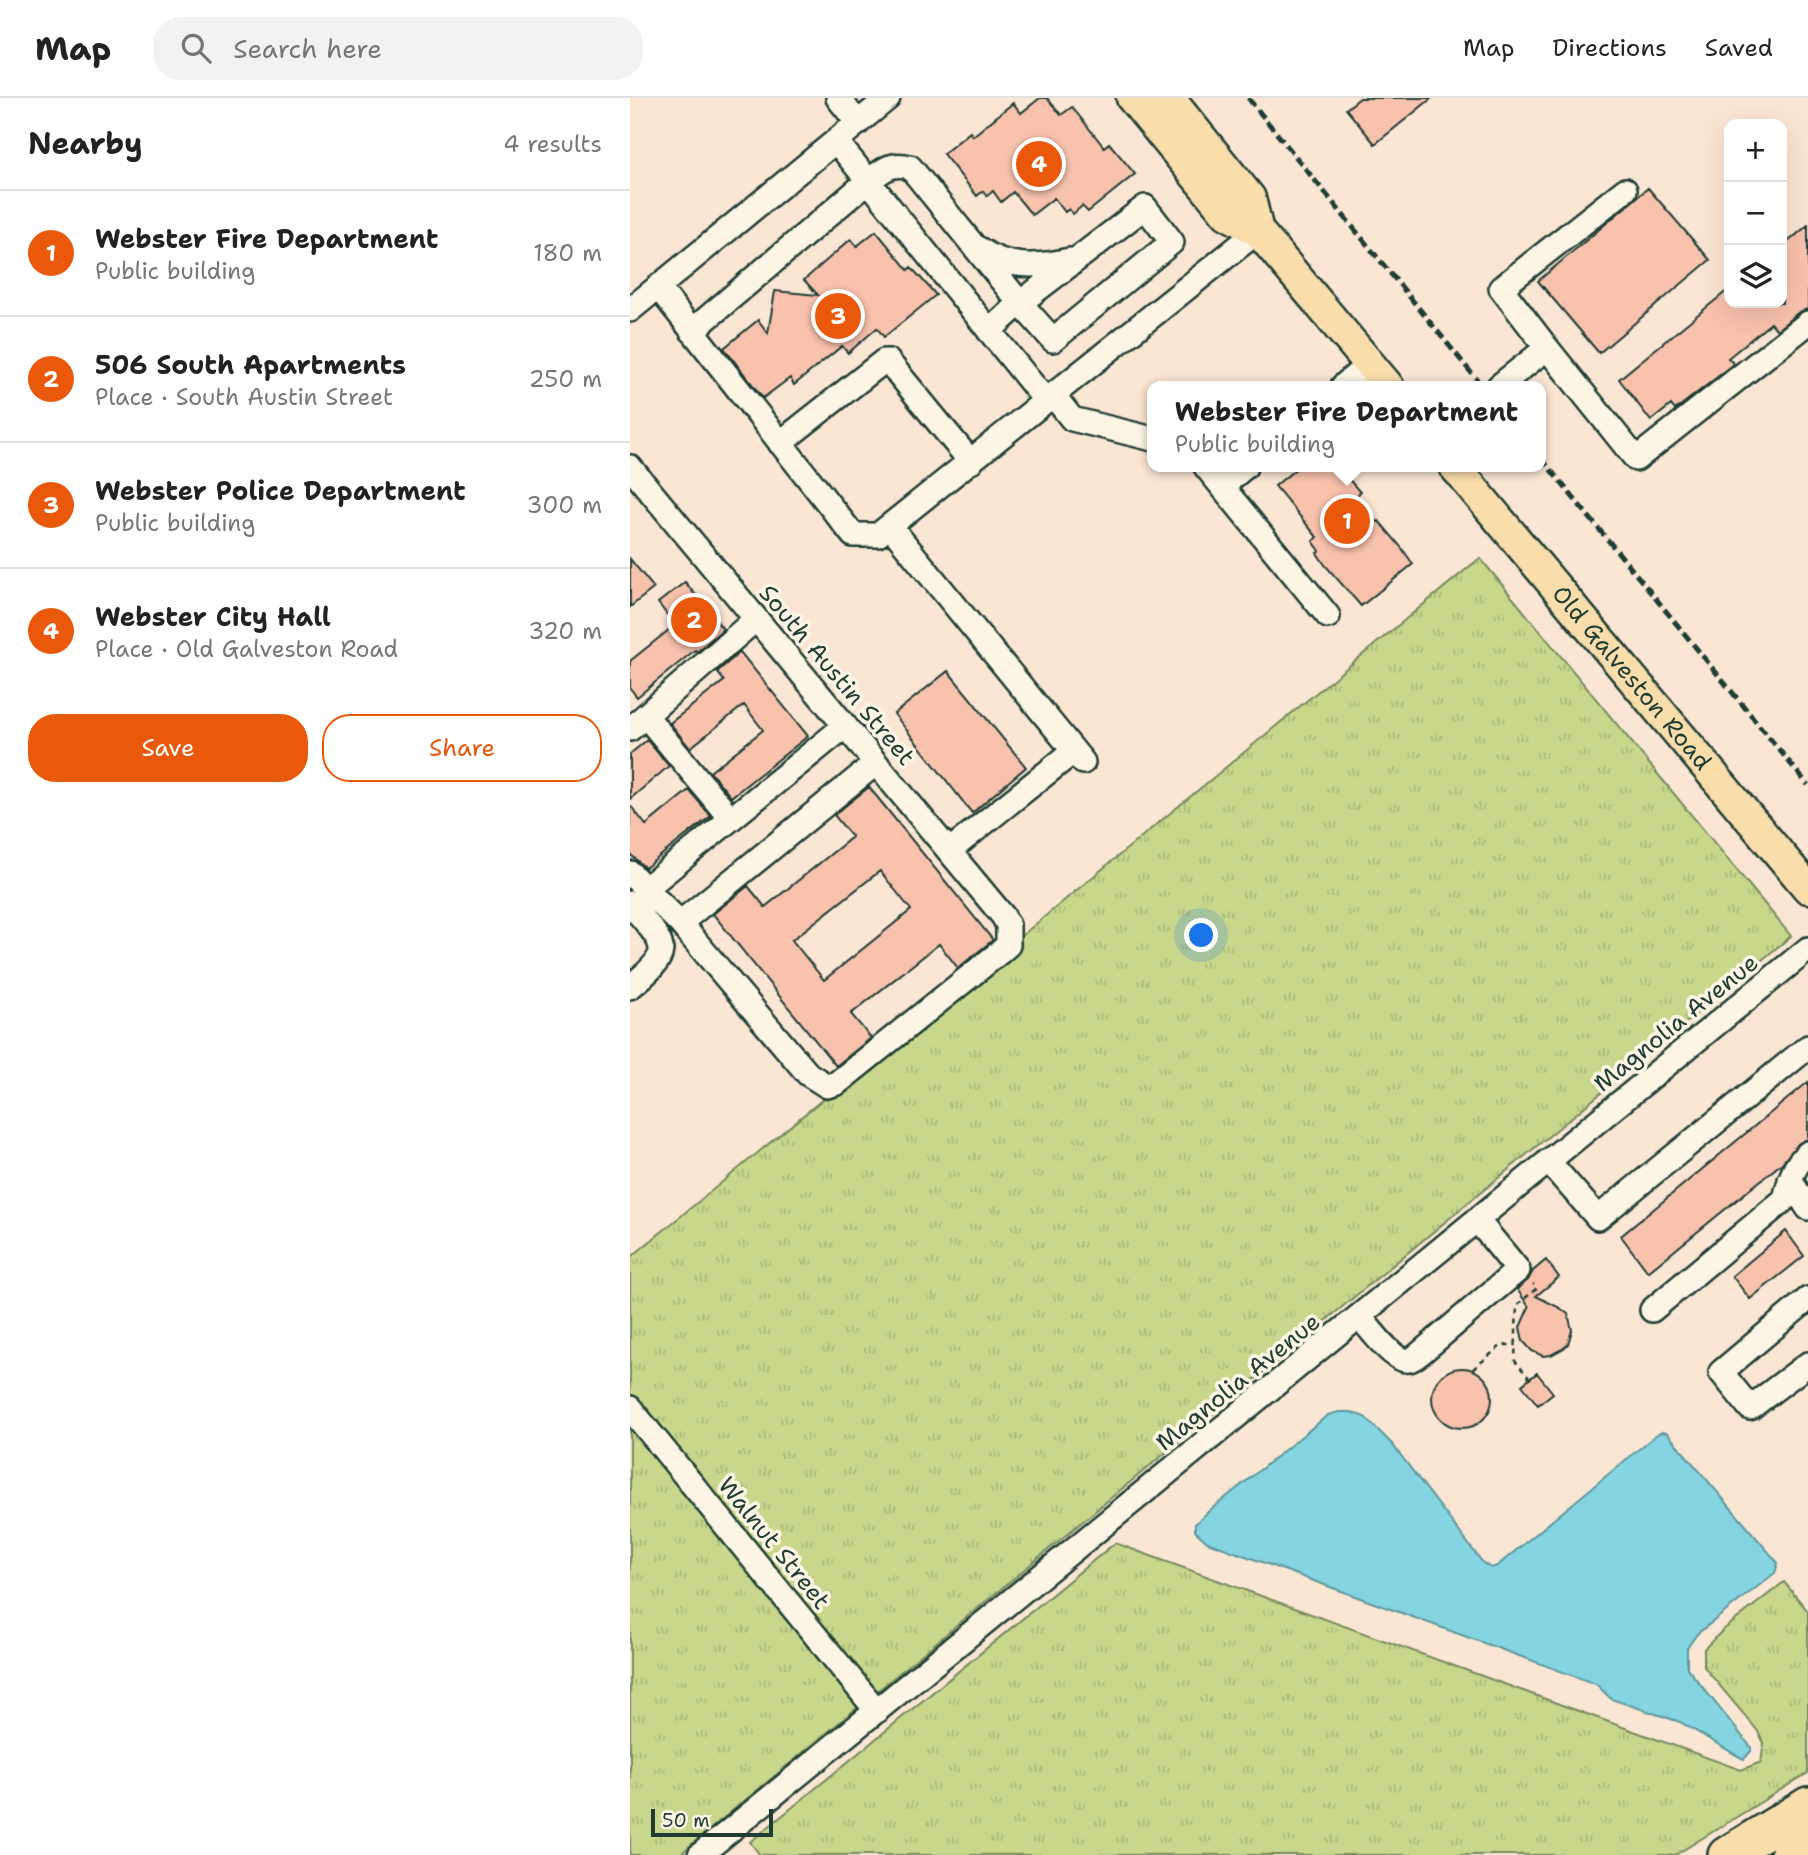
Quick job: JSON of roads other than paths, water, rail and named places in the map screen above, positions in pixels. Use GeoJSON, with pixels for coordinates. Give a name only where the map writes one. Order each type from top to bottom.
{"type":"FeatureCollection","features":[{"type":"Feature","properties":{"kind":"highway"},"geometry":{"type":"LineString","coordinates":[[1726,1855],[1808,1805]]}},
{"type":"Feature","properties":{"kind":"highway"},"geometry":{"type":"LineString","coordinates":[[1788,1855],[1808,1843]]}},
{"type":"Feature","properties":{"kind":"main road"},"geometry":{"type":"LineString","coordinates":[[1132,98],[1227,214],[1258,231],[1378,375]]}},
{"type":"Feature","properties":{"kind":"main road"},"geometry":{"type":"LineString","coordinates":[[1169,98],[1250,198],[1258,231]]}},
{"type":"Feature","properties":{"kind":"main road","name":"Old Galveston Road"},"geometry":{"type":"LineString","coordinates":[[1459,472],[1808,888]]}},
{"type":"Feature","properties":{"kind":"street"},"geometry":{"type":"LineString","coordinates":[[838,98],[858,123]]}},
{"type":"Feature","properties":{"kind":"street"},"geometry":{"type":"LineString","coordinates":[[630,310],[888,98]]}},
{"type":"Feature","properties":{"kind":"street"},"geometry":{"type":"LineString","coordinates":[[835,141],[989,331],[1072,419],[1147,438]]}},
{"type":"Feature","properties":{"kind":"street"},"geometry":{"type":"LineString","coordinates":[[692,331],[868,181],[886,168],[897,164],[910,167],[1020,303],[1053,340],[1172,242],[1145,207],[1020,303],[989,331]]}},
{"type":"Feature","properties":{"kind":"street"},"geometry":{"type":"LineString","coordinates":[[1625,190],[1501,288],[1636,458],[1808,323]]}},
{"type":"Feature","properties":{"kind":"street"},"geometry":{"type":"LineString","coordinates":[[658,287],[853,535],[878,536],[1258,231]]}},
{"type":"Feature","properties":{"kind":"street"},"geometry":{"type":"LineString","coordinates":[[974,246],[999,260],[1028,266],[1057,263],[1080,256]]}},
{"type":"Feature","properties":{"kind":"street"},"geometry":{"type":"LineString","coordinates":[[1505,381],[1547,348]]}},
{"type":"Feature","properties":{"kind":"street"},"geometry":{"type":"LineString","coordinates":[[780,443],[884,360],[888,360],[971,461]]}},
{"type":"Feature","properties":{"kind":"street"},"geometry":{"type":"LineString","coordinates":[[1359,381],[1378,375]]}},
{"type":"Feature","properties":{"kind":"street","name":"South Austin Street"},"geometry":{"type":"LineString","coordinates":[[630,467],[1003,916],[1008,925],[1008,944],[837,1083],[827,1086],[808,1074],[680,923]]}},
{"type":"Feature","properties":{"kind":"street"},"geometry":{"type":"LineString","coordinates":[[1210,472],[1328,616]]}},
{"type":"Feature","properties":{"kind":"street"},"geometry":{"type":"LineString","coordinates":[[1222,486],[1239,472]]}},
{"type":"Feature","properties":{"kind":"street"},"geometry":{"type":"LineString","coordinates":[[890,526],[1078,757],[948,851]]}},
{"type":"Feature","properties":{"kind":"street"},"geometry":{"type":"LineString","coordinates":[[730,818],[638,723],[756,619]]}},
{"type":"Feature","properties":{"kind":"street"},"geometry":{"type":"LineString","coordinates":[[635,888],[730,818],[845,726]]}},
{"type":"Feature","properties":{"kind":"street"},"geometry":{"type":"LineString","coordinates":[[635,888],[680,923],[876,764]]}},
{"type":"Feature","properties":{"kind":"street"},"geometry":{"type":"LineString","coordinates":[[630,987],[653,969],[660,959],[662,949],[635,888]]}},
{"type":"Feature","properties":{"kind":"street","name":"Magnolia Avenue"},"geometry":{"type":"LineString","coordinates":[[700,1855],[1808,949]]}},
{"type":"Feature","properties":{"kind":"street"},"geometry":{"type":"LineString","coordinates":[[1548,1161],[1598,1218],[1808,1047]]}},
{"type":"Feature","properties":{"kind":"street"},"geometry":{"type":"LineString","coordinates":[[1652,1310],[1785,1199],[1790,1180],[1801,1158],[1808,1153]]}},
{"type":"Feature","properties":{"kind":"street"},"geometry":{"type":"LineString","coordinates":[[1790,1180],[1808,1208]]}},
{"type":"Feature","properties":{"kind":"street"},"geometry":{"type":"LineString","coordinates":[[1359,1316],[1394,1355],[1402,1360],[1410,1360],[1518,1270],[1477,1220]]}},
{"type":"Feature","properties":{"kind":"street"},"geometry":{"type":"LineString","coordinates":[[1808,1299],[1721,1373],[1750,1408],[1808,1364]]}},
{"type":"Feature","properties":{"kind":"street","name":"Walnut Street"},"geometry":{"type":"LineString","coordinates":[[630,1408],[877,1711]]}},
{"type":"Feature","properties":{"kind":"water"},"geometry":{"type":"Polygon","coordinates":[[[1351,1412],[1365,1417],[1392,1444],[1483,1563],[1491,1568],[1497,1566],[1657,1434],[1667,1433],[1778,1563],[1775,1573],[1697,1634],[1687,1648],[1687,1668],[1751,1747],[1751,1751],[1744,1759],[1680,1722],[1611,1699],[1596,1684],[1207,1542],[1195,1531],[1195,1524],[1209,1511],[1328,1415],[1351,1412]]]}},
{"type":"Feature","properties":{"kind":"railway"},"geometry":{"type":"LineString","coordinates":[[1248,98],[1478,381]]}},
{"type":"Feature","properties":{"kind":"railway"},"geometry":{"type":"LineString","coordinates":[[1546,464],[1808,785]]}},
{"type":"Feature","properties":{"kind":"place","name":"Webster City Hall"},"geometry":{"type":"Point","coordinates":[1039,164]}},
{"type":"Feature","properties":{"kind":"place","name":"Webster Police Department"},"geometry":{"type":"Point","coordinates":[838,316]}},
{"type":"Feature","properties":{"kind":"place","name":"Webster Fire Department"},"geometry":{"type":"Point","coordinates":[1347,521]}},
{"type":"Feature","properties":{"kind":"place","name":"506 South Apartments"},"geometry":{"type":"Point","coordinates":[694,620]}}]}
